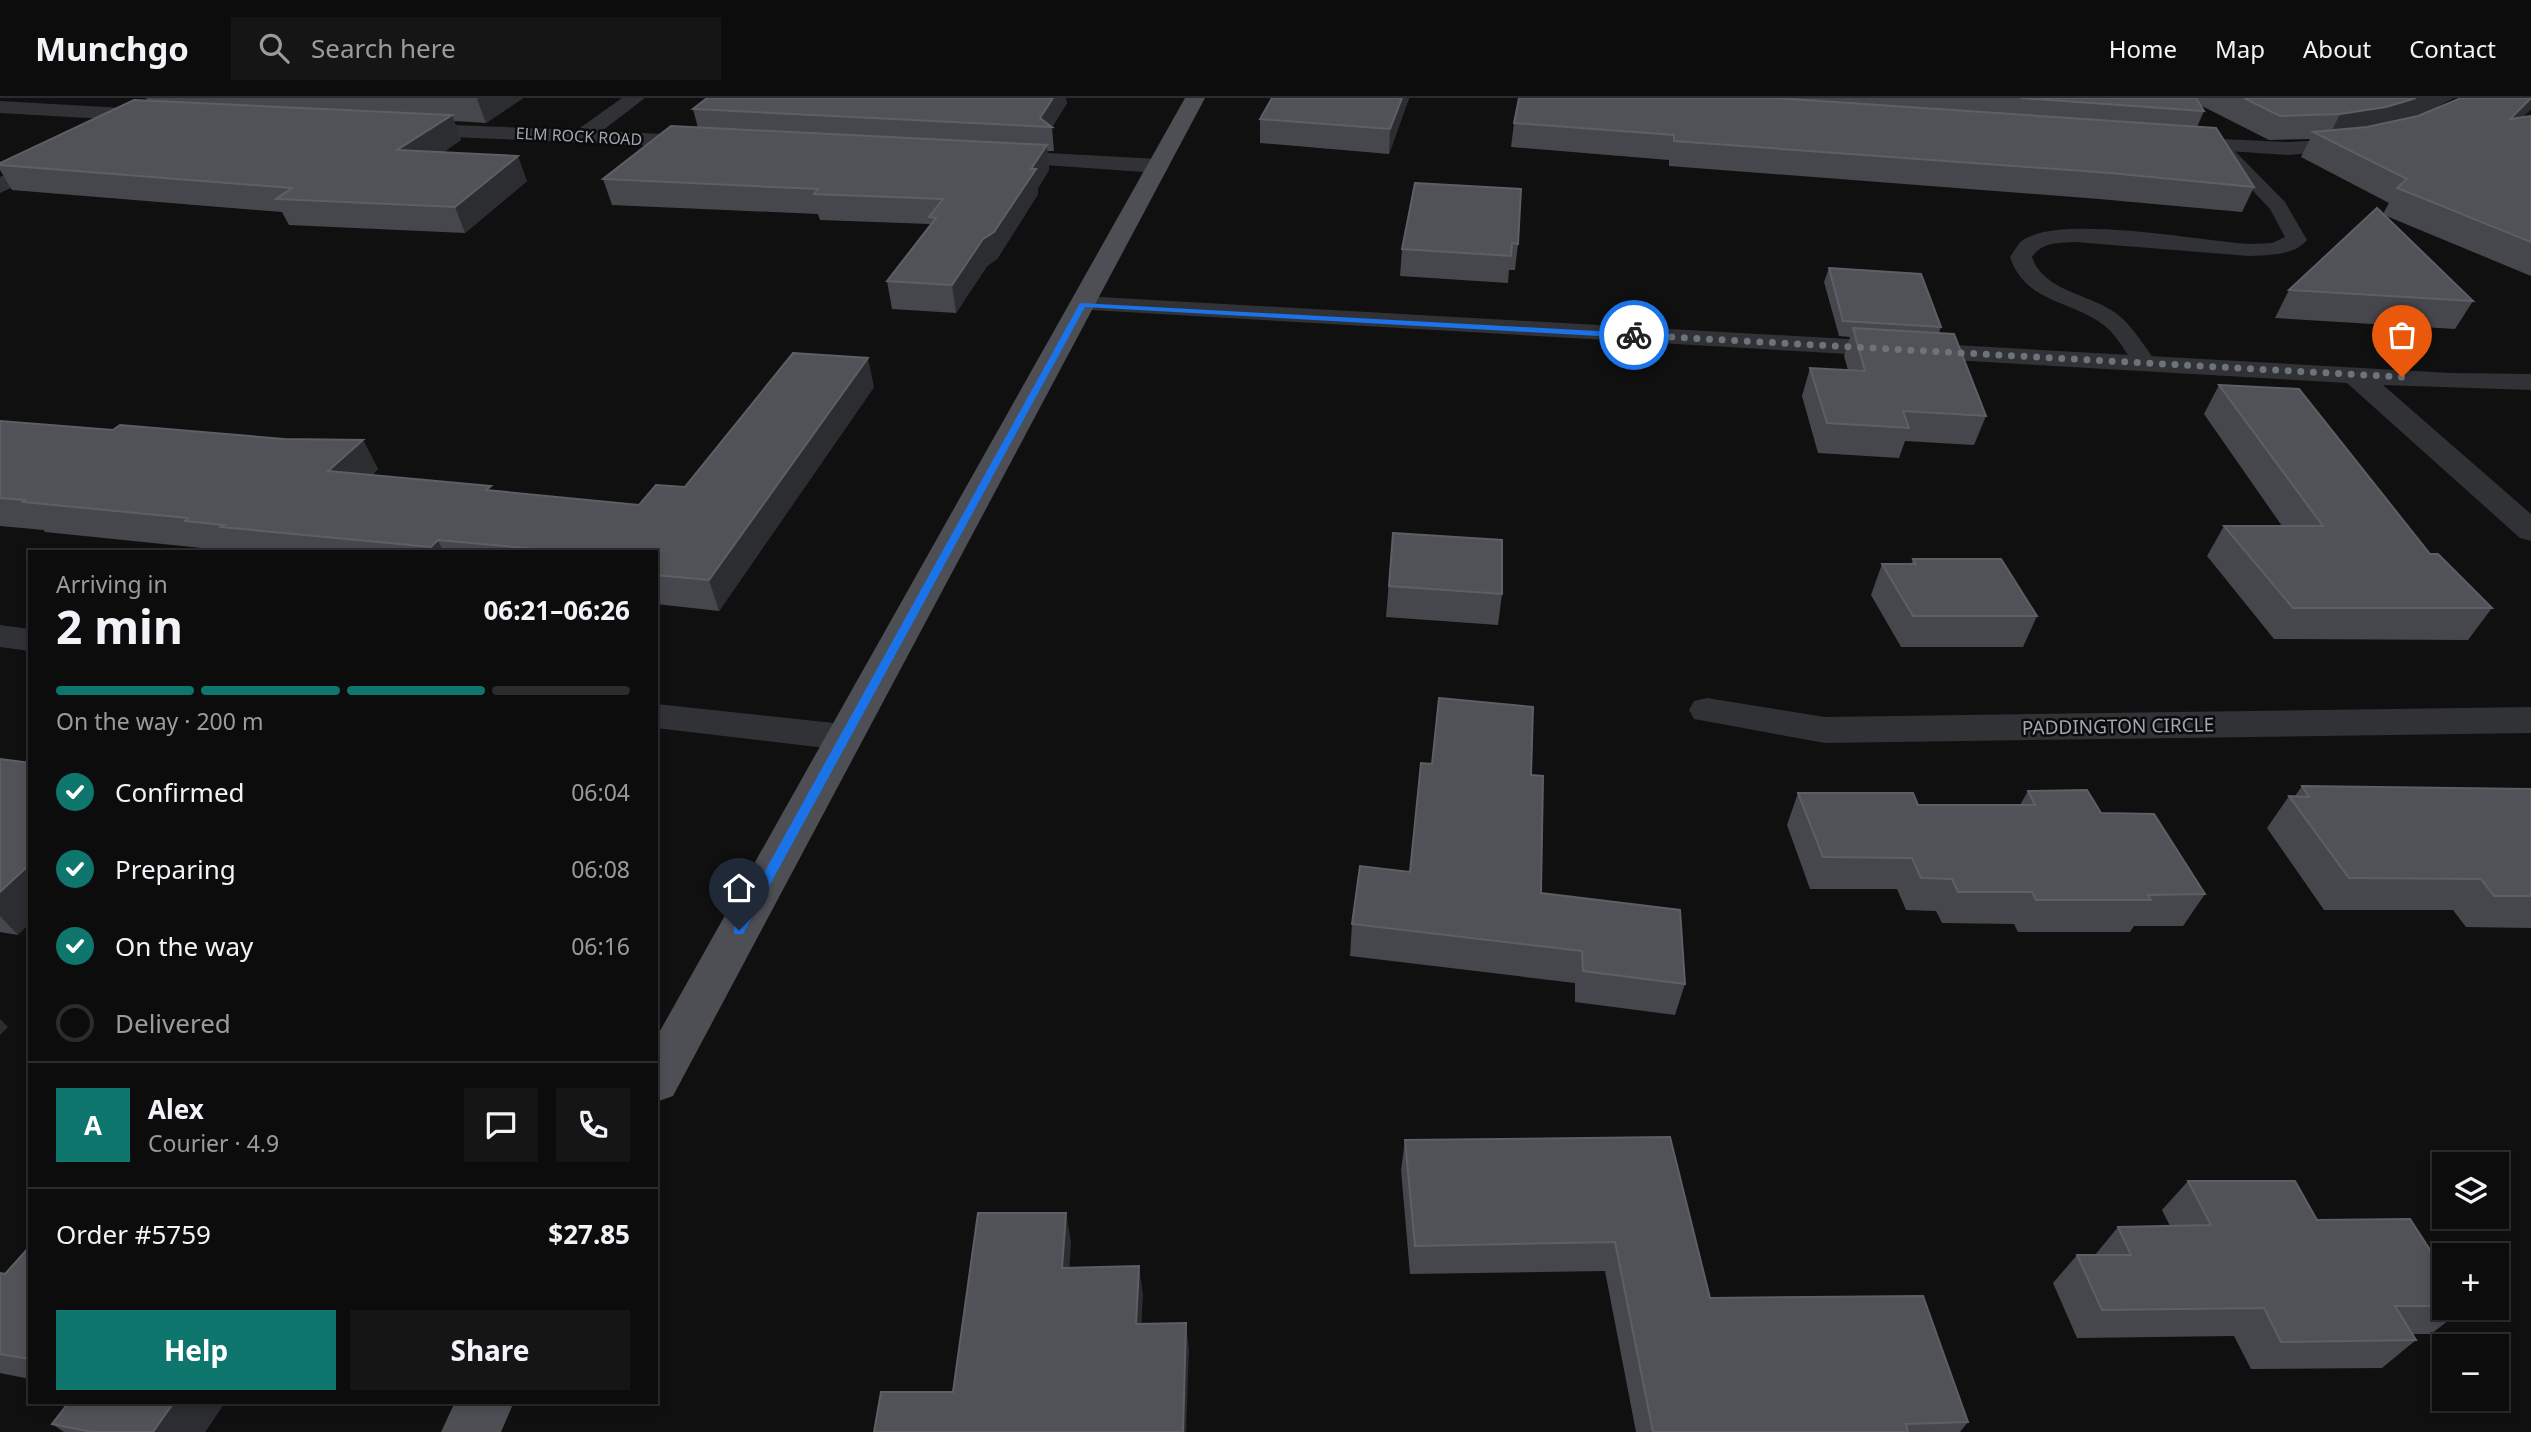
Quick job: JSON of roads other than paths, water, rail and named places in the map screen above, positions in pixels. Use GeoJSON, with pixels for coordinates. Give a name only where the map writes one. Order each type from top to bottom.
{"type":"FeatureCollection","features":[{"type":"Feature","properties":{"kind":"main road"},"geometry":{"type":"LineString","coordinates":[[658,1078],[1195,98]]}},
{"type":"Feature","properties":{"kind":"main road"},"geometry":{"type":"LineString","coordinates":[[470,1432],[485,1404]]}},
{"type":"Feature","properties":{"kind":"street"},"geometry":{"type":"LineString","coordinates":[[50,110],[75,98]]}},
{"type":"Feature","properties":{"kind":"street"},"geometry":{"type":"LineString","coordinates":[[582,136],[635,98]]}},
{"type":"Feature","properties":{"kind":"street"},"geometry":{"type":"LineString","coordinates":[[0,107],[181,118]]}},
{"type":"Feature","properties":{"kind":"street"},"geometry":{"type":"LineString","coordinates":[[99,136],[141,115]]}},
{"type":"Feature","properties":{"kind":"street","name":"ELM ROCK ROAD"},"geometry":{"type":"LineString","coordinates":[[384,128],[731,144]]}},
{"type":"Feature","properties":{"kind":"street"},"geometry":{"type":"LineString","coordinates":[[2150,141],[2322,148],[2379,141]]}},
{"type":"Feature","properties":{"kind":"street"},"geometry":{"type":"LineString","coordinates":[[0,186],[75,149]]}},
{"type":"Feature","properties":{"kind":"street"},"geometry":{"type":"LineString","coordinates":[[974,155],[1158,166]]}},
{"type":"Feature","properties":{"kind":"street"},"geometry":{"type":"LineString","coordinates":[[1083,304],[2451,381],[2531,382]]}},
{"type":"Feature","properties":{"kind":"street"},"geometry":{"type":"LineString","coordinates":[[2353,374],[2531,531]]}},
{"type":"Feature","properties":{"kind":"street"},"geometry":{"type":"LineString","coordinates":[[0,636],[28,640]]}},
{"type":"Feature","properties":{"kind":"street","name":"PADDINGTON CIRCLE"},"geometry":{"type":"LineString","coordinates":[[1707,710],[1825,730],[2531,720]]}},
{"type":"Feature","properties":{"kind":"street"},"geometry":{"type":"LineString","coordinates":[[658,716],[843,737]]}},
{"type":"Feature","properties":{"kind":"lane"},"geometry":{"type":"LineString","coordinates":[[2144,362],[2113,322],[2042,285],[2026,272],[2021,257],[2033,243],[2067,236],[2115,237],[2226,249],[2272,249],[2297,240],[2278,205],[2219,145]]}}]}
